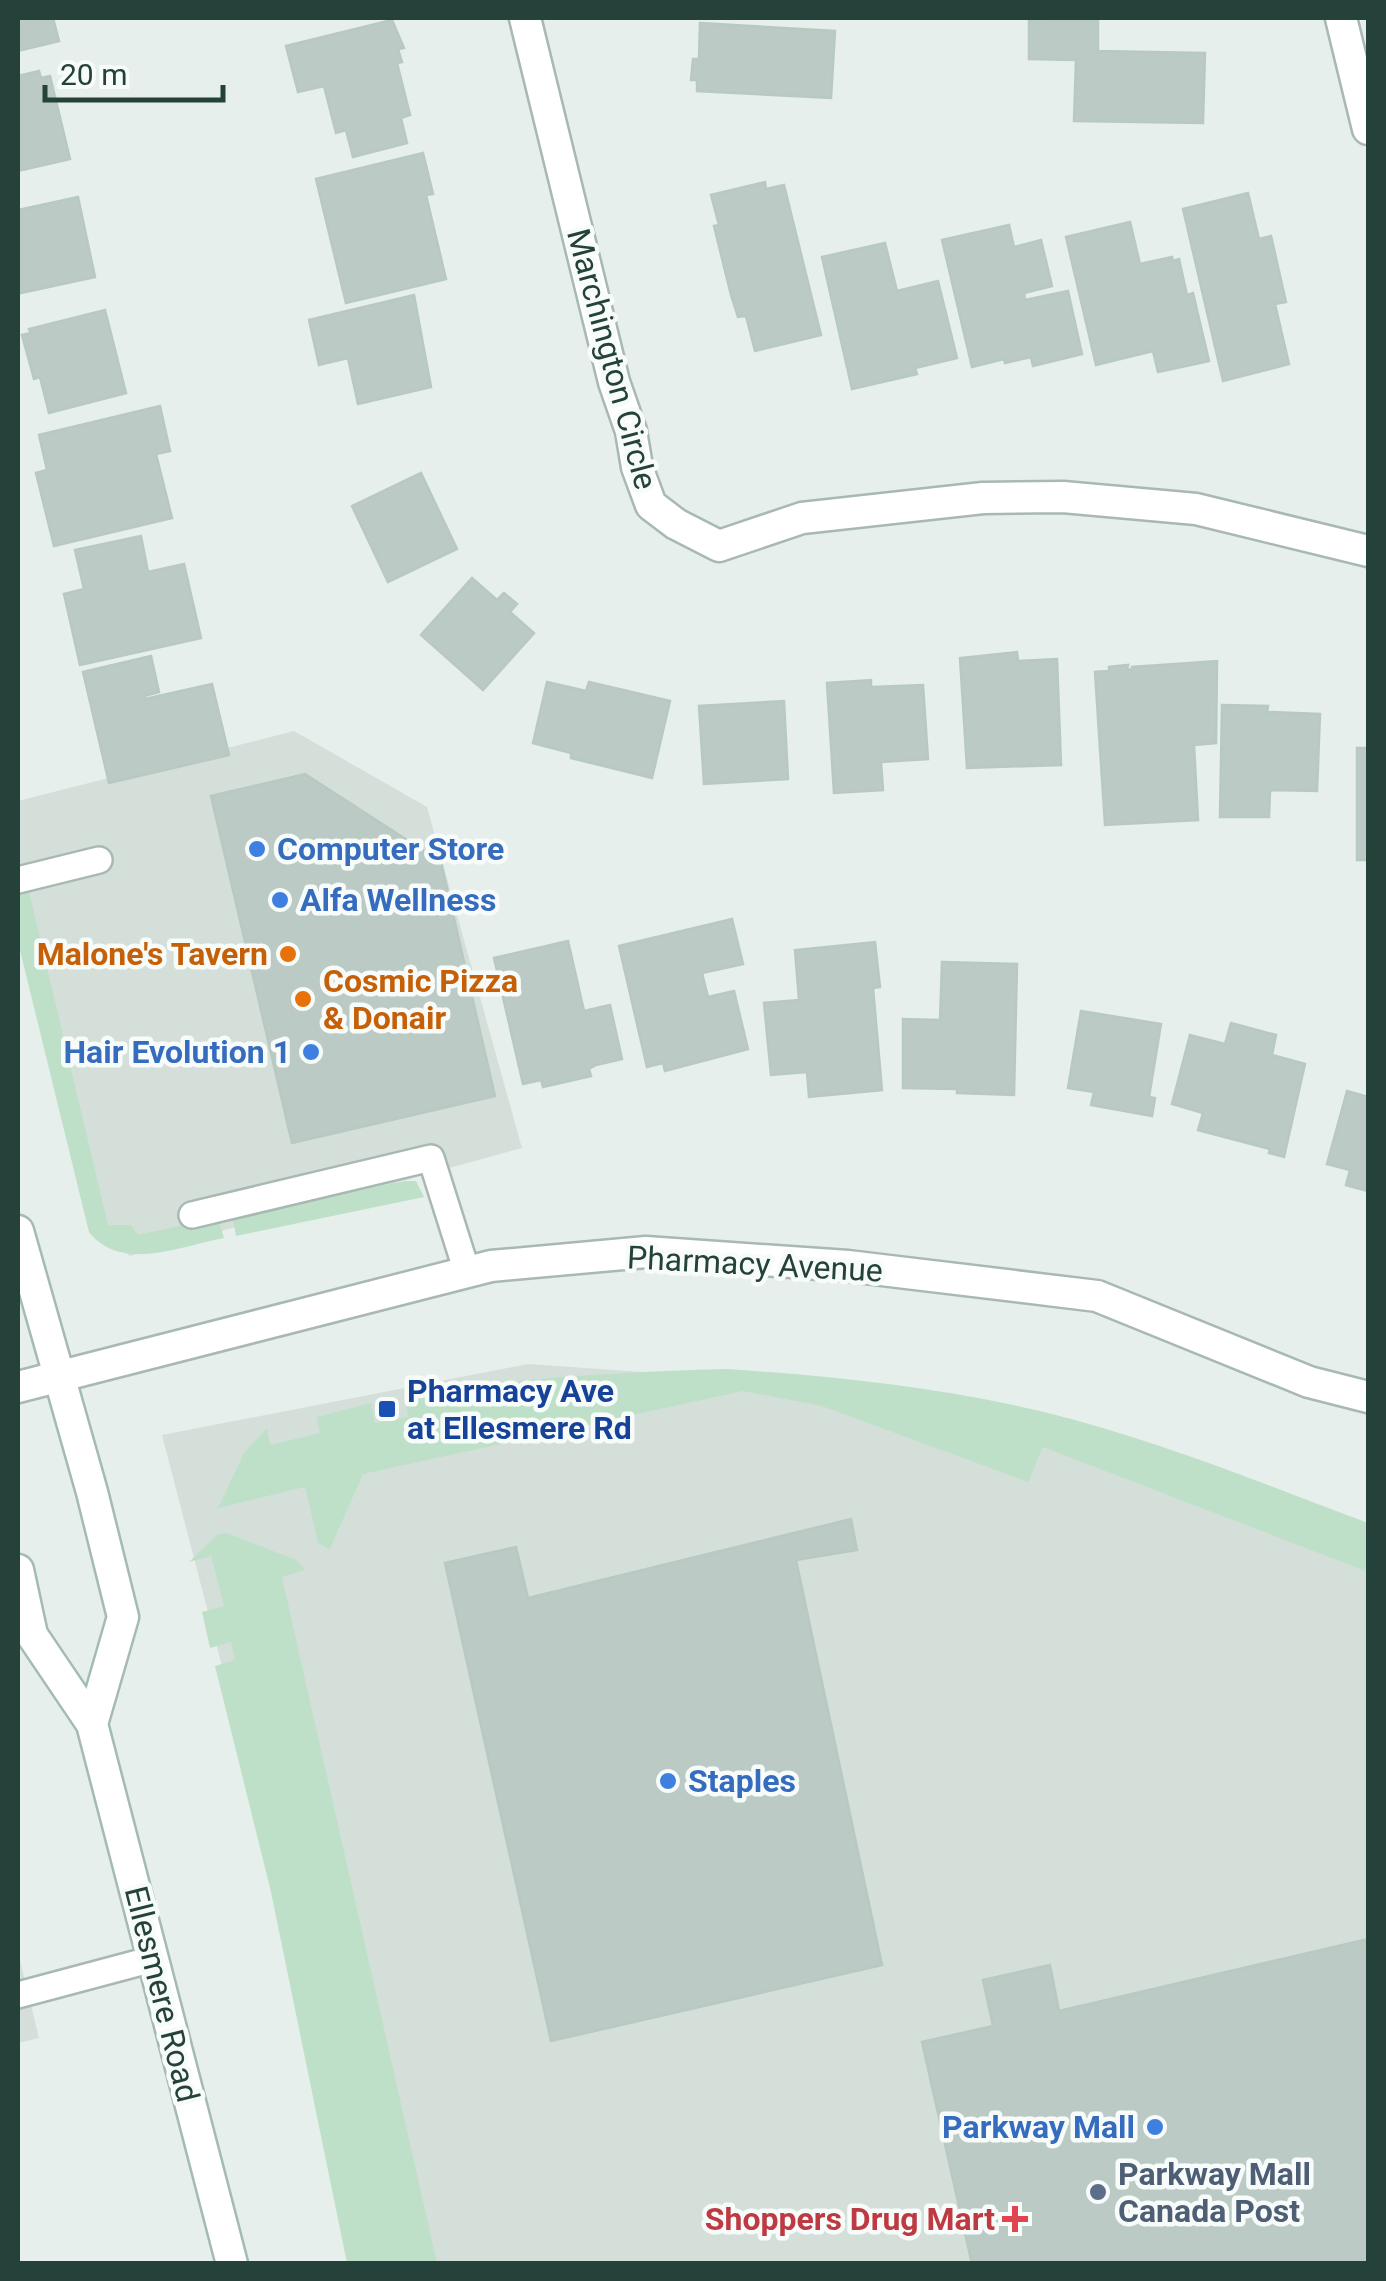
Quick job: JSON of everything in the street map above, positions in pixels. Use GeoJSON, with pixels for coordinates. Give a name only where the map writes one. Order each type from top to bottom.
{"type":"FeatureCollection","features":[{"type":"Feature","properties":{"kind":"street","name":"Marchington Circle"},"geometry":{"type":"LineString","coordinates":[[525,18],[614,382],[631,431],[636,467],[651,504],[676,524],[719,546],[802,518],[982,498],[1063,497],[1196,509],[1368,550]]}},
{"type":"Feature","properties":{"kind":"street"},"geometry":{"type":"LineString","coordinates":[[1341,18],[1368,129]]}},
{"type":"Feature","properties":{"kind":"street"},"geometry":{"type":"LineString","coordinates":[[18,1231],[123,1617],[92,1724]]}},
{"type":"Feature","properties":{"kind":"street","name":"Pharmacy Avenue"},"geometry":{"type":"LineString","coordinates":[[18,1387],[492,1266],[646,1252],[848,1266],[1098,1296],[1309,1382],[1368,1397]]}},
{"type":"Feature","properties":{"kind":"street","name":"Ellesmere Road"},"geometry":{"type":"LineString","coordinates":[[18,1570],[32,1636],[92,1724],[232,2264]]}},
{"type":"Feature","properties":{"kind":"lane"},"geometry":{"type":"LineString","coordinates":[[18,880],[99,860]]}},
{"type":"Feature","properties":{"kind":"lane"},"geometry":{"type":"LineString","coordinates":[[192,1215],[432,1158],[467,1272]]}},
{"type":"Feature","properties":{"kind":"lane"},"geometry":{"type":"LineString","coordinates":[[18,1995],[153,1959]]}},
{"type":"Feature","properties":{"kind":"shaded area"},"geometry":{"type":"Polygon","coordinates":[[[294,731],[427,807],[522,1148],[130,1256],[95,1229],[18,913],[18,801],[294,731]]]}},
{"type":"Feature","properties":{"kind":"shaded area"},"geometry":{"type":"Polygon","coordinates":[[[528,1364],[858,1387],[1368,1539],[1368,2263],[377,2263],[162,1435],[528,1364]]]}},
{"type":"Feature","properties":{"kind":"shaded area"},"geometry":{"type":"Polygon","coordinates":[[[18,1952],[39,2038],[18,2043],[18,1952]]]}},
{"type":"Feature","properties":{"kind":"green space"},"geometry":{"type":"Polygon","coordinates":[[[27,883],[108,1225],[131,1225],[138,1235],[218,1217],[224,1238],[134,1254],[102,1244],[89,1232],[18,942],[18,886],[27,883]]]}},
{"type":"Feature","properties":{"kind":"green space"},"geometry":{"type":"Polygon","coordinates":[[[416,1181],[424,1197],[236,1236],[232,1215],[416,1181]]]}},
{"type":"Feature","properties":{"kind":"green space"},"geometry":{"type":"Polygon","coordinates":[[[726,1369],[925,1389],[1044,1412],[1126,1435],[1368,1523],[1368,1572],[1043,1447],[1028,1482],[822,1406],[743,1391],[363,1474],[330,1549],[318,1543],[305,1487],[218,1508],[244,1453],[267,1428],[270,1445],[320,1433],[317,1417],[371,1403],[375,1423],[408,1417],[405,1396],[565,1377],[726,1369]]]}},
{"type":"Feature","properties":{"kind":"green space"},"geometry":{"type":"Polygon","coordinates":[[[227,1533],[296,1560],[305,1570],[282,1577],[437,2263],[347,2263],[271,1892],[215,1666],[235,1660],[231,1642],[210,1648],[202,1612],[224,1606],[211,1556],[189,1562],[218,1534],[227,1533]]]}},
{"type":"Feature","properties":{"kind":"building"},"geometry":{"type":"Polygon","coordinates":[[[18,18],[53,18],[59,41],[18,51],[18,18]]]}},
{"type":"Feature","properties":{"kind":"building"},"geometry":{"type":"Polygon","coordinates":[[[1029,19],[1098,20],[1098,51],[1205,53],[1203,123],[1074,121],[1076,60],[1029,59],[1029,19]]]}},
{"type":"Feature","properties":{"kind":"building"},"geometry":{"type":"Polygon","coordinates":[[[392,20],[404,48],[398,49],[402,62],[397,63],[410,115],[401,118],[407,143],[353,157],[346,130],[336,133],[324,86],[298,92],[286,46],[392,20]]]}},
{"type":"Feature","properties":{"kind":"building"},"geometry":{"type":"Polygon","coordinates":[[[700,23],[835,31],[831,98],[697,91],[697,80],[691,80],[693,59],[699,59],[700,23]]]}},
{"type":"Feature","properties":{"kind":"building"},"geometry":{"type":"Polygon","coordinates":[[[39,71],[41,78],[50,76],[70,159],[18,171],[18,76],[39,71]]]}},
{"type":"Feature","properties":{"kind":"building"},"geometry":{"type":"Polygon","coordinates":[[[423,153],[433,194],[426,195],[446,279],[346,303],[316,179],[423,153]]]}},
{"type":"Feature","properties":{"kind":"building"},"geometry":{"type":"Polygon","coordinates":[[[765,182],[766,189],[784,185],[821,335],[755,351],[746,316],[738,317],[731,295],[714,226],[719,225],[711,195],[765,182]]]}},
{"type":"Feature","properties":{"kind":"building"},"geometry":{"type":"Polygon","coordinates":[[[1248,193],[1259,239],[1271,236],[1286,302],[1275,304],[1289,364],[1223,381],[1183,209],[1248,193]]]}},
{"type":"Feature","properties":{"kind":"building"},"geometry":{"type":"Polygon","coordinates":[[[78,197],[95,277],[21,293],[18,210],[78,197]]]}},
{"type":"Feature","properties":{"kind":"building"},"geometry":{"type":"Polygon","coordinates":[[[1130,222],[1140,264],[1179,259],[1187,295],[1193,293],[1209,361],[1158,372],[1153,351],[1096,365],[1066,237],[1130,222]]]}},
{"type":"Feature","properties":{"kind":"building"},"geometry":{"type":"Polygon","coordinates":[[[1009,225],[1014,247],[1041,240],[1052,286],[1024,293],[1025,300],[1068,291],[1082,354],[1033,366],[1031,357],[972,367],[942,240],[1009,225]]]}},
{"type":"Feature","properties":{"kind":"building"},"geometry":{"type":"Polygon","coordinates":[[[885,243],[897,291],[938,281],[957,358],[915,368],[917,374],[852,389],[822,257],[885,243]]]}},
{"type":"Feature","properties":{"kind":"building"},"geometry":{"type":"Polygon","coordinates":[[[414,295],[431,387],[358,404],[348,358],[319,365],[309,320],[414,295]]]}},
{"type":"Feature","properties":{"kind":"building"},"geometry":{"type":"Polygon","coordinates":[[[105,310],[126,393],[49,413],[40,377],[34,379],[22,335],[31,333],[29,329],[105,310]]]}},
{"type":"Feature","properties":{"kind":"building"},"geometry":{"type":"Polygon","coordinates":[[[160,406],[170,451],[156,454],[172,518],[54,546],[36,473],[47,470],[39,435],[160,406]]]}},
{"type":"Feature","properties":{"kind":"building"},"geometry":{"type":"Polygon","coordinates":[[[421,473],[457,549],[388,582],[352,506],[421,473]]]}},
{"type":"Feature","properties":{"kind":"building"},"geometry":{"type":"Polygon","coordinates":[[[141,536],[148,572],[184,564],[201,638],[80,665],[64,594],[84,589],[75,550],[141,536]]]}},
{"type":"Feature","properties":{"kind":"building"},"geometry":{"type":"Polygon","coordinates":[[[472,578],[497,600],[504,593],[517,604],[510,612],[534,633],[483,690],[421,635],[472,578]]]}},
{"type":"Feature","properties":{"kind":"building"},"geometry":{"type":"Polygon","coordinates":[[[1017,652],[1018,661],[1057,659],[1061,765],[967,768],[960,658],[1017,652]]]}},
{"type":"Feature","properties":{"kind":"building"},"geometry":{"type":"Polygon","coordinates":[[[151,656],[159,692],[144,696],[145,699],[212,684],[229,755],[109,783],[83,672],[151,656]]]}},
{"type":"Feature","properties":{"kind":"building"},"geometry":{"type":"Polygon","coordinates":[[[1217,661],[1216,743],[1194,745],[1198,820],[1105,825],[1095,672],[1128,665],[1127,669],[1132,670],[1217,661]]]}},
{"type":"Feature","properties":{"kind":"building"},"geometry":{"type":"Polygon","coordinates":[[[871,680],[871,687],[923,685],[928,759],[881,762],[883,790],[834,793],[827,683],[871,680]]]}},
{"type":"Feature","properties":{"kind":"building"},"geometry":{"type":"Polygon","coordinates":[[[547,682],[586,691],[589,682],[670,701],[652,778],[571,758],[571,753],[533,743],[547,682]]]}},
{"type":"Feature","properties":{"kind":"building"},"geometry":{"type":"Polygon","coordinates":[[[784,701],[788,779],[704,784],[699,706],[784,701]]]}},
{"type":"Feature","properties":{"kind":"building"},"geometry":{"type":"Polygon","coordinates":[[[1222,705],[1268,706],[1267,712],[1320,714],[1317,791],[1270,790],[1269,817],[1220,817],[1222,705]]]}},
{"type":"Feature","properties":{"kind":"building"},"geometry":{"type":"Polygon","coordinates":[[[1357,748],[1368,748],[1368,860],[1357,860],[1357,748]]]}},
{"type":"Feature","properties":{"kind":"building"},"geometry":{"type":"Polygon","coordinates":[[[305,774],[441,862],[495,1096],[292,1143],[211,796],[305,774]]]}},
{"type":"Feature","properties":{"kind":"building"},"geometry":{"type":"Polygon","coordinates":[[[732,919],[743,964],[702,973],[708,997],[734,991],[748,1049],[665,1071],[663,1063],[647,1067],[619,946],[732,919]]]}},
{"type":"Feature","properties":{"kind":"building"},"geometry":{"type":"Polygon","coordinates":[[[568,941],[584,1011],[610,1005],[622,1059],[596,1065],[589,1069],[591,1076],[543,1087],[541,1080],[523,1084],[494,958],[568,941]]]}},
{"type":"Feature","properties":{"kind":"building"},"geometry":{"type":"Polygon","coordinates":[[[875,942],[880,987],[873,988],[882,1090],[809,1097],[807,1072],[771,1075],[764,1003],[799,1000],[795,950],[875,942]]]}},
{"type":"Feature","properties":{"kind":"building"},"geometry":{"type":"Polygon","coordinates":[[[942,962],[1017,964],[1014,1095],[903,1088],[903,1019],[940,1020],[942,962]]]}},
{"type":"Feature","properties":{"kind":"building"},"geometry":{"type":"Polygon","coordinates":[[[1081,1011],[1161,1024],[1149,1097],[1155,1098],[1152,1116],[1091,1105],[1094,1092],[1068,1088],[1081,1011]]]}},
{"type":"Feature","properties":{"kind":"building"},"geometry":{"type":"Polygon","coordinates":[[[1231,1023],[1276,1035],[1272,1055],[1305,1064],[1284,1157],[1269,1153],[1270,1149],[1198,1130],[1203,1113],[1172,1104],[1190,1035],[1225,1044],[1231,1023]]]}},
{"type":"Feature","properties":{"kind":"building"},"geometry":{"type":"Polygon","coordinates":[[[1347,1091],[1368,1097],[1368,1191],[1346,1185],[1350,1170],[1327,1164],[1347,1091]]]}},
{"type":"Feature","properties":{"kind":"building","name":"Staples"},"geometry":{"type":"Polygon","coordinates":[[[851,1519],[857,1550],[796,1560],[882,1965],[551,2041],[445,1563],[516,1547],[528,1598],[851,1519]]]}},
{"type":"Feature","properties":{"kind":"building","name":"Parkway Mall"},"geometry":{"type":"Polygon","coordinates":[[[1368,1939],[1368,2264],[972,2264],[922,2042],[993,2026],[983,1980],[1050,1965],[1059,2011],[1368,1939]]]}},
{"type":"Feature","properties":{"kind":"place","name":"Computer Store"},"geometry":{"type":"Point","coordinates":[257,849]}},
{"type":"Feature","properties":{"kind":"place","name":"Alfa Wellness"},"geometry":{"type":"Point","coordinates":[280,900]}},
{"type":"Feature","properties":{"kind":"place","name":"Malone's Tavern"},"geometry":{"type":"Point","coordinates":[288,954]}},
{"type":"Feature","properties":{"kind":"place","name":"Cosmic Pizza & Donair"},"geometry":{"type":"Point","coordinates":[303,999]}},
{"type":"Feature","properties":{"kind":"place","name":"Hair Evolution 1"},"geometry":{"type":"Point","coordinates":[311,1052]}},
{"type":"Feature","properties":{"kind":"place","name":"Pharmacy Ave at Ellesmere Rd"},"geometry":{"type":"Point","coordinates":[387,1409]}},
{"type":"Feature","properties":{"kind":"place","name":"Staples"},"geometry":{"type":"Point","coordinates":[668,1781]}},
{"type":"Feature","properties":{"kind":"place","name":"Parkway Mall"},"geometry":{"type":"Point","coordinates":[1155,2127]}},
{"type":"Feature","properties":{"kind":"place","name":"Parkway Mall Canada Post"},"geometry":{"type":"Point","coordinates":[1098,2192]}},
{"type":"Feature","properties":{"kind":"place","name":"Shoppers Drug Mart"},"geometry":{"type":"Point","coordinates":[1015,2219]}}]}
